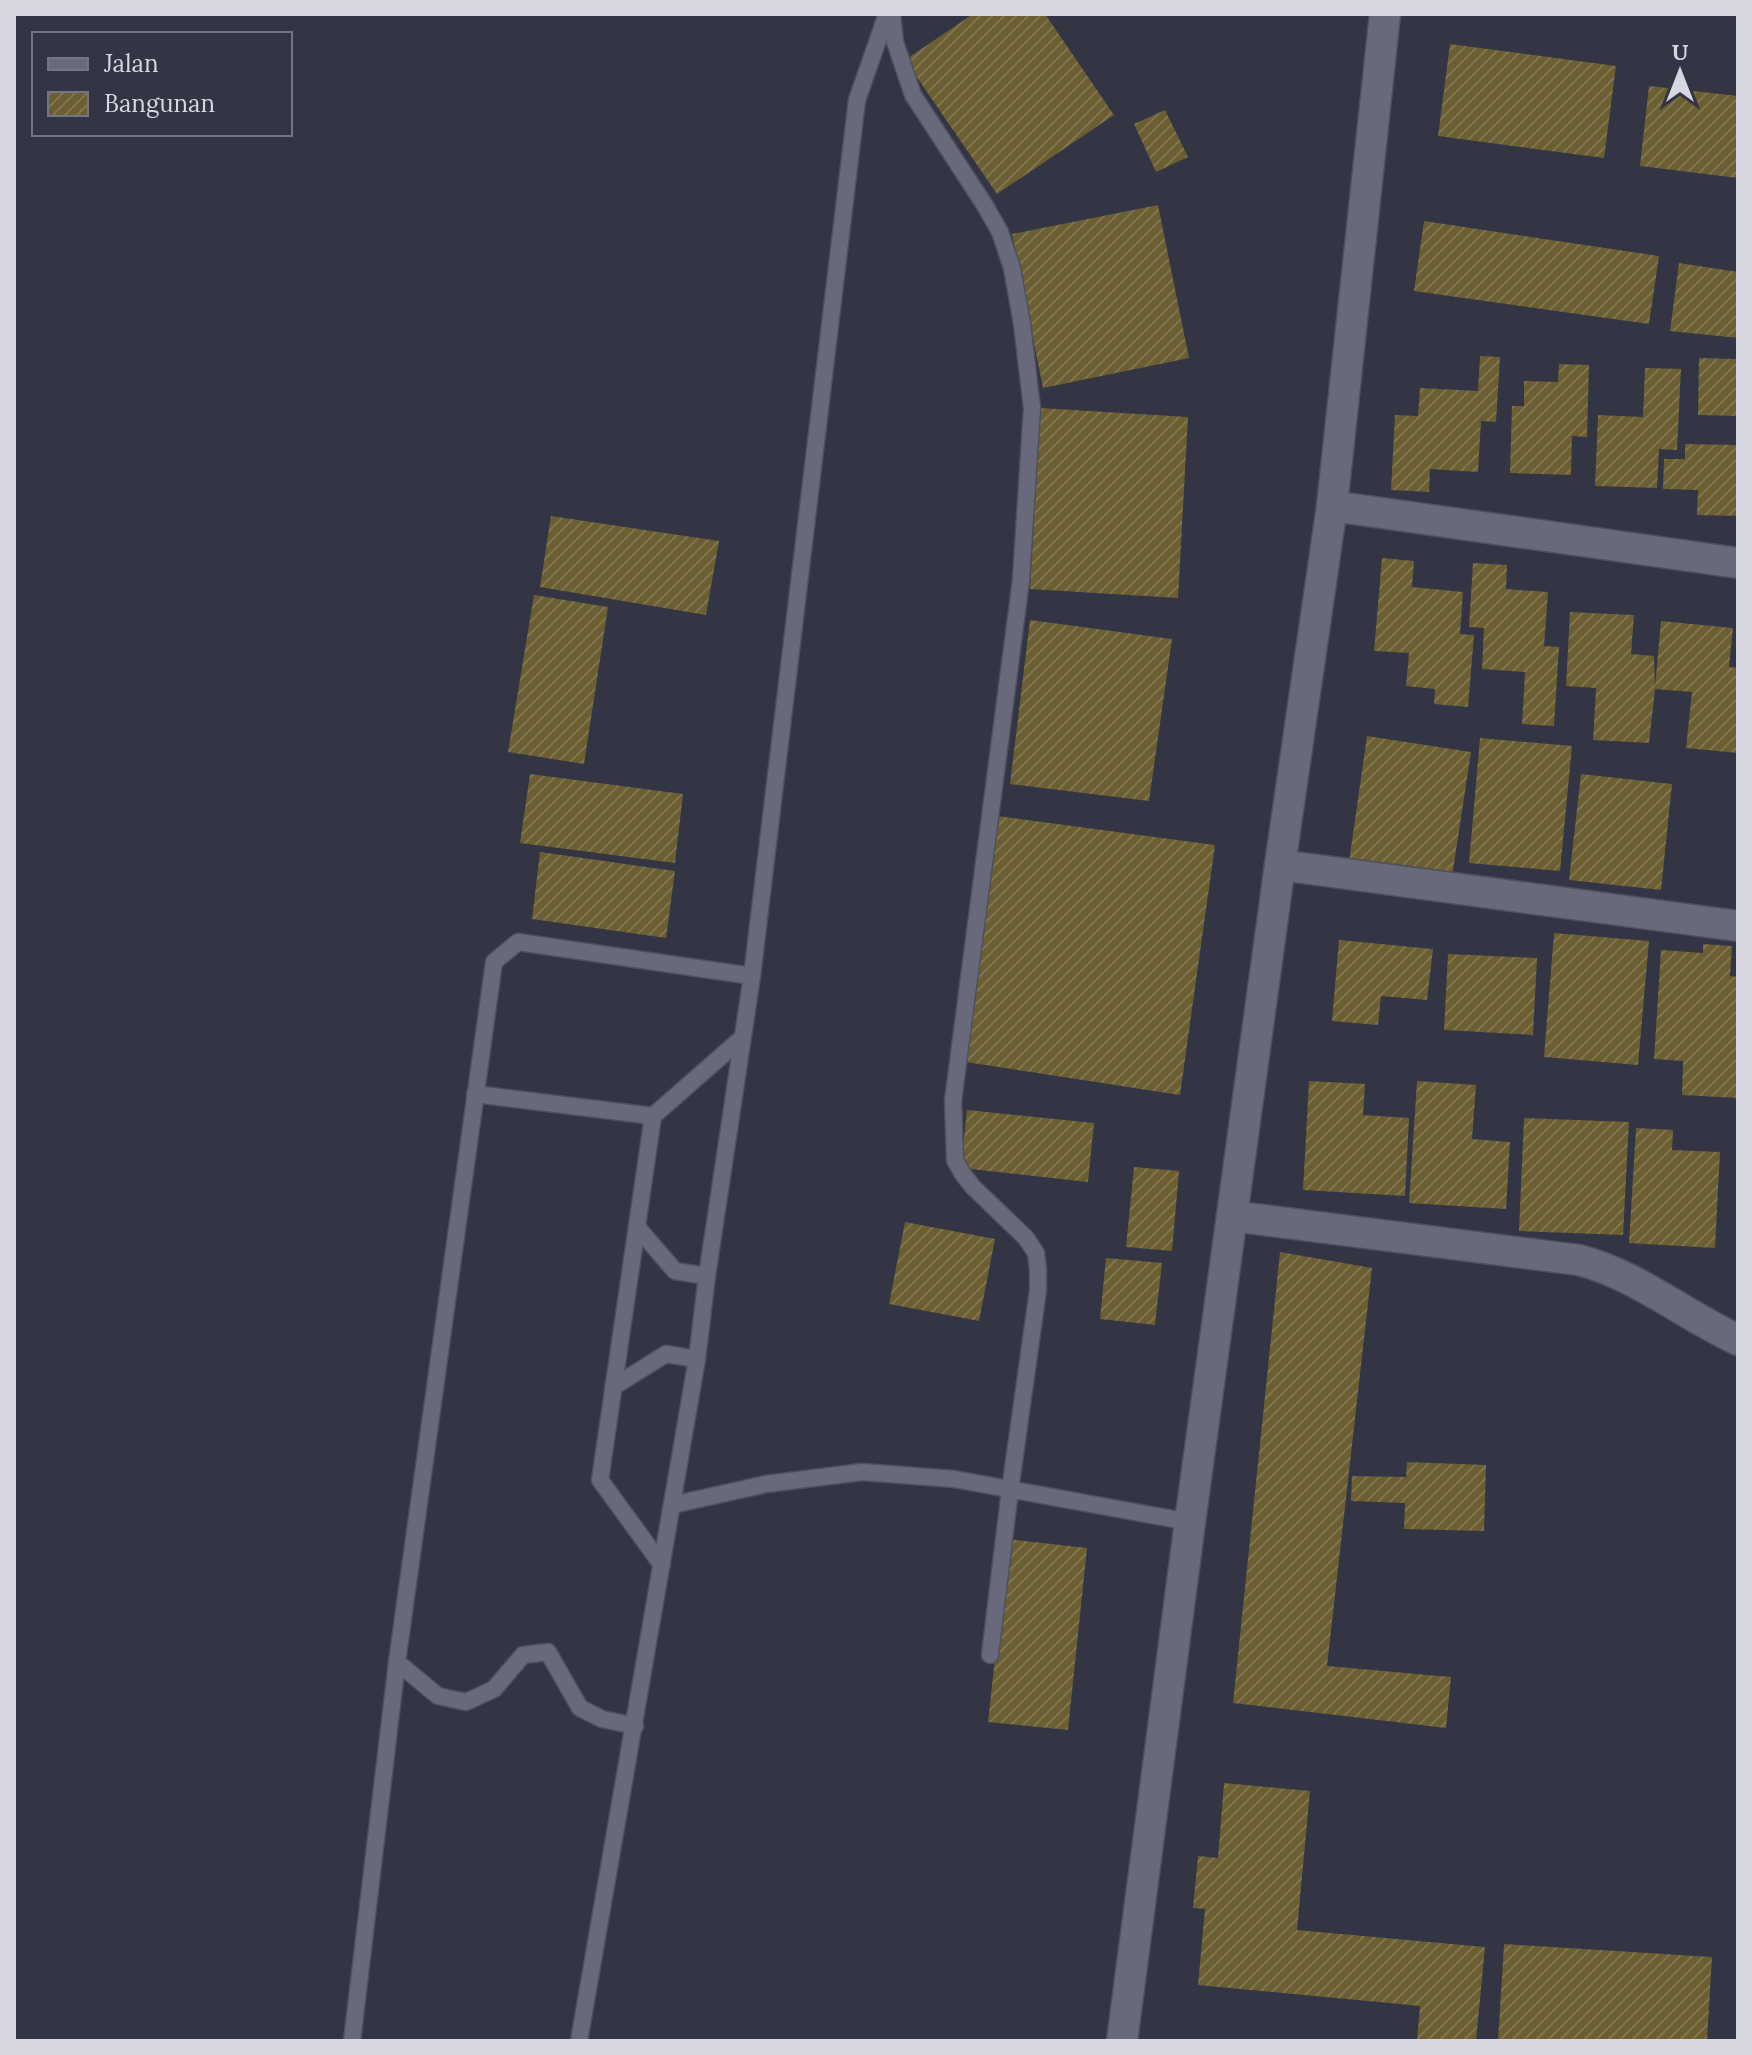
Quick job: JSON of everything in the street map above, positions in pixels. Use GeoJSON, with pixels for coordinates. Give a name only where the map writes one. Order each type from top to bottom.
{"type":"FeatureCollection","features":[{"type":"Feature","properties":{"kind":"street"},"geometry":{"type":"LineString","coordinates":[[1122,2041],[1190,1522],[1332,506],[1385,14]]}},
{"type":"Feature","properties":{"kind":"street"},"geometry":{"type":"LineString","coordinates":[[1332,506],[1738,563]]}},
{"type":"Feature","properties":{"kind":"street"},"geometry":{"type":"LineString","coordinates":[[1280,865],[1738,926]]}},
{"type":"Feature","properties":{"kind":"street"},"geometry":{"type":"LineString","coordinates":[[1232,1216],[1579,1260],[1602,1266],[1627,1278],[1738,1340]]}},
{"type":"Feature","properties":{"kind":"lane"},"geometry":{"type":"LineString","coordinates":[[579,2041],[697,1359],[752,976],[857,100],[889,14]]}},
{"type":"Feature","properties":{"kind":"lane"},"geometry":{"type":"LineString","coordinates":[[889,14],[901,64],[913,95],[1000,232],[1012,268],[1032,408],[1021,580],[953,1101],[955,1160],[973,1187],[1026,1238],[1036,1253],[1038,1269],[1038,1290],[990,1655]]}},
{"type":"Feature","properties":{"kind":"lane"},"geometry":{"type":"LineString","coordinates":[[352,2041],[397,1662],[494,962],[518,942],[752,976]]}},
{"type":"Feature","properties":{"kind":"lane"},"geometry":{"type":"LineString","coordinates":[[662,1565],[600,1480],[653,1116],[742,1038]]}},
{"type":"Feature","properties":{"kind":"lane"},"geometry":{"type":"LineString","coordinates":[[475,1094],[653,1116]]}},
{"type":"Feature","properties":{"kind":"lane"},"geometry":{"type":"LineString","coordinates":[[637,1227],[675,1271],[707,1276]]}},
{"type":"Feature","properties":{"kind":"lane"},"geometry":{"type":"LineString","coordinates":[[613,1387],[666,1354],[697,1359]]}},
{"type":"Feature","properties":{"kind":"lane"},"geometry":{"type":"LineString","coordinates":[[672,1505],[766,1484],[862,1472],[954,1479],[1190,1522]]}},
{"type":"Feature","properties":{"kind":"lane"},"geometry":{"type":"LineString","coordinates":[[397,1662],[438,1696],[466,1702],[494,1689],[523,1655],[548,1652],[580,1708],[602,1719],[635,1726]]}},
{"type":"Feature","properties":{"kind":"building"},"geometry":{"type":"Polygon","coordinates":[[[973,14],[1045,14],[1114,115],[997,194],[905,60],[973,14]]]}},
{"type":"Feature","properties":{"kind":"building"},"geometry":{"type":"Polygon","coordinates":[[[1450,44],[1616,66],[1604,158],[1438,136],[1450,44]]]}},
{"type":"Feature","properties":{"kind":"building"},"geometry":{"type":"Polygon","coordinates":[[[1649,86],[1738,96],[1738,178],[1640,166],[1649,86]]]}},
{"type":"Feature","properties":{"kind":"building"},"geometry":{"type":"Polygon","coordinates":[[[1165,110],[1188,157],[1156,172],[1134,124],[1165,110]]]}},
{"type":"Feature","properties":{"kind":"building"},"geometry":{"type":"Polygon","coordinates":[[[1158,205],[1189,358],[1043,388],[1012,234],[1158,205]]]}},
{"type":"Feature","properties":{"kind":"building"},"geometry":{"type":"Polygon","coordinates":[[[1424,221],[1659,256],[1649,324],[1414,291],[1424,221]]]}},
{"type":"Feature","properties":{"kind":"building"},"geometry":{"type":"Polygon","coordinates":[[[1679,263],[1738,272],[1738,338],[1670,331],[1679,263]]]}},
{"type":"Feature","properties":{"kind":"building"},"geometry":{"type":"Polygon","coordinates":[[[1480,356],[1500,357],[1496,422],[1481,421],[1478,472],[1430,469],[1429,492],[1391,490],[1395,415],[1418,416],[1420,388],[1478,391],[1480,356]]]}},
{"type":"Feature","properties":{"kind":"building"},"geometry":{"type":"Polygon","coordinates":[[[1699,358],[1738,359],[1738,416],[1698,415],[1699,358]]]}},
{"type":"Feature","properties":{"kind":"building"},"geometry":{"type":"Polygon","coordinates":[[[1559,364],[1589,365],[1587,437],[1572,436],[1571,475],[1510,473],[1512,406],[1524,406],[1524,381],[1558,382],[1559,364]]]}},
{"type":"Feature","properties":{"kind":"building"},"geometry":{"type":"Polygon","coordinates":[[[1645,368],[1681,369],[1677,450],[1659,449],[1657,488],[1595,486],[1598,415],[1643,417],[1645,368]]]}},
{"type":"Feature","properties":{"kind":"building"},"geometry":{"type":"Polygon","coordinates":[[[1040,408],[1188,417],[1178,598],[1030,589],[1040,408]]]}},
{"type":"Feature","properties":{"kind":"building"},"geometry":{"type":"Polygon","coordinates":[[[1685,444],[1738,445],[1738,516],[1697,515],[1698,490],[1663,489],[1664,459],[1685,459],[1685,444]]]}},
{"type":"Feature","properties":{"kind":"building"},"geometry":{"type":"Polygon","coordinates":[[[551,516],[719,541],[706,615],[540,587],[551,516]]]}},
{"type":"Feature","properties":{"kind":"building"},"geometry":{"type":"Polygon","coordinates":[[[1382,558],[1414,561],[1412,587],[1463,592],[1460,634],[1474,635],[1468,707],[1434,704],[1435,689],[1406,686],[1409,653],[1374,651],[1382,558]]]}},
{"type":"Feature","properties":{"kind":"building"},"geometry":{"type":"Polygon","coordinates":[[[1473,563],[1507,565],[1506,589],[1548,592],[1544,646],[1559,647],[1554,726],[1522,724],[1525,672],[1482,669],[1484,628],[1469,627],[1473,563]]]}},
{"type":"Feature","properties":{"kind":"building"},"geometry":{"type":"Polygon","coordinates":[[[534,595],[608,607],[584,764],[508,752],[534,595]]]}},
{"type":"Feature","properties":{"kind":"building"},"geometry":{"type":"Polygon","coordinates":[[[1570,612],[1634,615],[1631,654],[1654,656],[1655,687],[1661,621],[1733,628],[1729,667],[1738,668],[1738,753],[1686,748],[1692,692],[1655,689],[1649,743],[1593,740],[1596,688],[1566,686],[1570,612]]]}},
{"type":"Feature","properties":{"kind":"building"},"geometry":{"type":"Polygon","coordinates":[[[1030,620],[1172,639],[1149,801],[1010,784],[1030,620]]]}},
{"type":"Feature","properties":{"kind":"building"},"geometry":{"type":"Polygon","coordinates":[[[1367,736],[1471,752],[1452,877],[1349,862],[1367,736]]]}},
{"type":"Feature","properties":{"kind":"building"},"geometry":{"type":"Polygon","coordinates":[[[1480,738],[1572,746],[1560,871],[1469,863],[1480,738]]]}},
{"type":"Feature","properties":{"kind":"building"},"geometry":{"type":"Polygon","coordinates":[[[530,774],[683,794],[675,863],[520,843],[530,774]]]}},
{"type":"Feature","properties":{"kind":"building"},"geometry":{"type":"Polygon","coordinates":[[[1581,774],[1672,784],[1661,890],[1569,880],[1581,774]]]}},
{"type":"Feature","properties":{"kind":"building"},"geometry":{"type":"Polygon","coordinates":[[[997,816],[1215,845],[1180,1095],[966,1062],[997,816]]]}},
{"type":"Feature","properties":{"kind":"building"},"geometry":{"type":"Polygon","coordinates":[[[540,852],[675,871],[666,938],[532,919],[540,852]]]}},
{"type":"Feature","properties":{"kind":"building"},"geometry":{"type":"Polygon","coordinates":[[[1554,933],[1649,941],[1638,1065],[1544,1057],[1554,933]]]}},
{"type":"Feature","properties":{"kind":"building"},"geometry":{"type":"Polygon","coordinates":[[[1339,940],[1433,949],[1427,1000],[1381,996],[1378,1025],[1332,1021],[1339,940]]]}},
{"type":"Feature","properties":{"kind":"building"},"geometry":{"type":"Polygon","coordinates":[[[1703,944],[1732,946],[1730,976],[1738,977],[1738,1098],[1682,1095],[1683,1061],[1654,1059],[1661,950],[1703,953],[1703,944]]]}},
{"type":"Feature","properties":{"kind":"building"},"geometry":{"type":"Polygon","coordinates":[[[1448,954],[1537,958],[1533,1035],[1444,1030],[1448,954]]]}},
{"type":"Feature","properties":{"kind":"building"},"geometry":{"type":"Polygon","coordinates":[[[1309,1081],[1365,1084],[1363,1115],[1409,1118],[1405,1196],[1303,1190],[1309,1081]]]}},
{"type":"Feature","properties":{"kind":"building"},"geometry":{"type":"Polygon","coordinates":[[[1417,1081],[1476,1085],[1472,1139],[1510,1142],[1506,1209],[1409,1203],[1417,1081]]]}},
{"type":"Feature","properties":{"kind":"building"},"geometry":{"type":"Polygon","coordinates":[[[967,1110],[1094,1123],[1088,1182],[961,1168],[967,1110]]]}},
{"type":"Feature","properties":{"kind":"building"},"geometry":{"type":"Polygon","coordinates":[[[1524,1118],[1629,1122],[1623,1235],[1519,1231],[1524,1118]]]}},
{"type":"Feature","properties":{"kind":"building"},"geometry":{"type":"Polygon","coordinates":[[[1636,1128],[1673,1130],[1672,1150],[1720,1152],[1715,1248],[1629,1243],[1636,1128]]]}},
{"type":"Feature","properties":{"kind":"building"},"geometry":{"type":"Polygon","coordinates":[[[1134,1167],[1179,1171],[1172,1251],[1126,1247],[1134,1167]]]}},
{"type":"Feature","properties":{"kind":"building"},"geometry":{"type":"Polygon","coordinates":[[[905,1222],[995,1239],[979,1321],[889,1304],[905,1222]]]}},
{"type":"Feature","properties":{"kind":"building"},"geometry":{"type":"Polygon","coordinates":[[[1280,1252],[1372,1268],[1327,1666],[1451,1677],[1446,1728],[1233,1703],[1280,1252]]]}},
{"type":"Feature","properties":{"kind":"building"},"geometry":{"type":"Polygon","coordinates":[[[1106,1258],[1162,1263],[1155,1325],[1100,1319],[1106,1258]]]}},
{"type":"Feature","properties":{"kind":"building"},"geometry":{"type":"Polygon","coordinates":[[[1407,1462],[1486,1465],[1484,1531],[1404,1529],[1405,1503],[1351,1501],[1352,1476],[1406,1477],[1407,1462]]]}},
{"type":"Feature","properties":{"kind":"building"},"geometry":{"type":"Polygon","coordinates":[[[1008,1539],[1087,1548],[1068,1730],[988,1722],[1008,1539]]]}},
{"type":"Feature","properties":{"kind":"building"},"geometry":{"type":"Polygon","coordinates":[[[1224,1783],[1310,1791],[1297,1930],[1485,1947],[1476,2041],[1417,2041],[1420,2006],[1198,1985],[1205,1909],[1193,1908],[1198,1856],[1218,1858],[1224,1783]]]}},
{"type":"Feature","properties":{"kind":"building"},"geometry":{"type":"Polygon","coordinates":[[[1504,1944],[1712,1957],[1707,2041],[1498,2041],[1504,1944]]]}}]}
